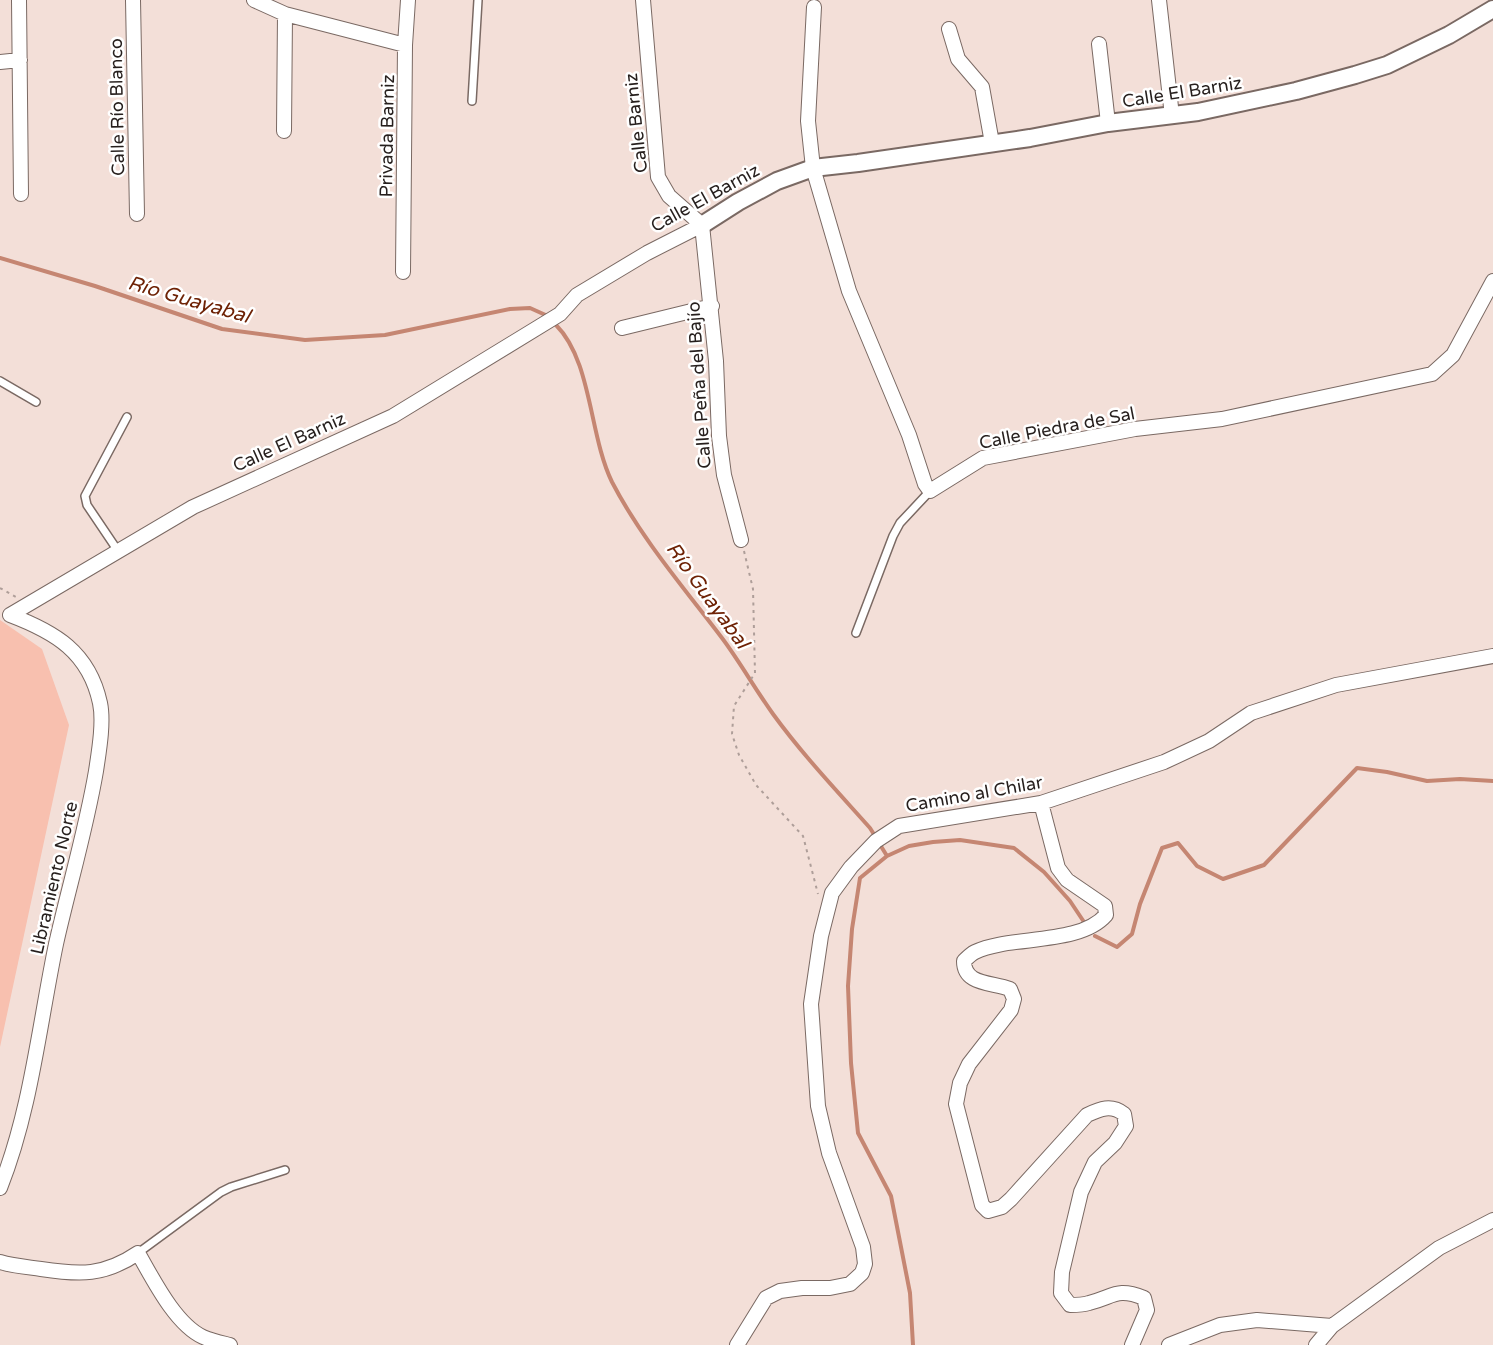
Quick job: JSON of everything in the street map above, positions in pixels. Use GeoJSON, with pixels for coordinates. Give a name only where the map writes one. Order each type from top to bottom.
{"type":"FeatureCollection","features":[{"type":"Feature","properties":{"kind":"street"},"geometry":{"type":"LineString","coordinates":[[20,0],[21,194]]}},
{"type":"Feature","properties":{"kind":"street","name":"Calle Río Blanco"},"geometry":{"type":"LineString","coordinates":[[133,0],[137,214]]}},
{"type":"Feature","properties":{"kind":"street"},"geometry":{"type":"LineString","coordinates":[[254,0],[285,14],[405,45]]}},
{"type":"Feature","properties":{"kind":"street","name":"Privada Barniz"},"geometry":{"type":"LineString","coordinates":[[403,272],[405,45],[408,0]]}},
{"type":"Feature","properties":{"kind":"street","name":"Calle Barniz"},"geometry":{"type":"LineString","coordinates":[[643,0],[658,177],[669,196],[702,225]]}},
{"type":"Feature","properties":{"kind":"street"},"geometry":{"type":"LineString","coordinates":[[1159,0],[1172,116]]}},
{"type":"Feature","properties":{"kind":"street"},"geometry":{"type":"LineString","coordinates":[[814,7],[807,121],[813,168],[849,291],[909,435],[925,484],[930,491]]}},
{"type":"Feature","properties":{"kind":"street","name":"Calle El Barniz"},"geometry":{"type":"LineString","coordinates":[[10,615],[193,507],[393,416],[560,314],[577,295],[647,253],[702,225],[777,181],[813,168],[992,143],[1108,123],[1198,112],[1296,91],[1387,65],[1449,35],[1493,9]]}},
{"type":"Feature","properties":{"kind":"street"},"geometry":{"type":"LineString","coordinates":[[284,131],[285,14]]}},
{"type":"Feature","properties":{"kind":"street"},"geometry":{"type":"LineString","coordinates":[[949,29],[958,59],[982,87],[992,143]]}},
{"type":"Feature","properties":{"kind":"street"},"geometry":{"type":"LineString","coordinates":[[1099,44],[1108,123]]}},
{"type":"Feature","properties":{"kind":"street"},"geometry":{"type":"LineString","coordinates":[[0,62],[20,60]]}},
{"type":"Feature","properties":{"kind":"street","name":"Calle Peña del Bajío"},"geometry":{"type":"LineString","coordinates":[[702,225],[712,306],[719,436],[724,475],[741,540]]}},
{"type":"Feature","properties":{"kind":"street","name":"Calle Piedra de Sal"},"geometry":{"type":"LineString","coordinates":[[930,491],[983,458],[1135,429],[1222,419],[1432,375],[1453,355],[1493,281]]}},
{"type":"Feature","properties":{"kind":"street"},"geometry":{"type":"LineString","coordinates":[[622,328],[712,306]]}},
{"type":"Feature","properties":{"kind":"street","name":"Libramiento Norte"},"geometry":{"type":"LineString","coordinates":[[0,1188],[24,1116],[56,944],[88,817],[99,749],[100,705],[90,673],[72,649],[39,626],[10,615]]}},
{"type":"Feature","properties":{"kind":"street","name":"Camino al Chilar"},"geometry":{"type":"LineString","coordinates":[[737,1345],[766,1298],[791,1290],[830,1288],[850,1284],[862,1273],[865,1264],[863,1247],[829,1153],[818,1107],[812,1004],[826,913],[832,893],[851,867],[877,840],[899,826],[913,822],[1041,803],[1164,762],[1209,741],[1251,713],[1335,685],[1493,656]]}},
{"type":"Feature","properties":{"kind":"street"},"geometry":{"type":"LineString","coordinates":[[1041,803],[1058,868],[1067,879],[1105,906],[1106,915],[1099,923],[1073,933],[991,947],[975,952],[964,961],[964,970],[970,978],[1010,989],[1014,999],[1011,1010],[969,1064],[960,1083],[956,1104],[982,1205],[988,1211],[1002,1207],[1087,1115],[1102,1108],[1117,1108],[1124,1114],[1126,1126],[1115,1143],[1095,1162],[1082,1192],[1062,1272],[1061,1293],[1070,1305],[1089,1303],[1115,1293],[1131,1293],[1144,1298],[1147,1310],[1132,1345]]}},
{"type":"Feature","properties":{"kind":"street"},"geometry":{"type":"LineString","coordinates":[[1316,1345],[1332,1326],[1439,1248],[1493,1220]]}},
{"type":"Feature","properties":{"kind":"street"},"geometry":{"type":"LineString","coordinates":[[0,1262],[74,1274],[108,1269],[138,1252],[157,1286],[189,1328],[204,1337],[230,1345]]}},
{"type":"Feature","properties":{"kind":"street"},"geometry":{"type":"LineString","coordinates":[[1169,1345],[1220,1325],[1257,1320],[1332,1326]]}},
{"type":"Feature","properties":{"kind":"lane"},"geometry":{"type":"LineString","coordinates":[[472,101],[478,0]]}},
{"type":"Feature","properties":{"kind":"lane"},"geometry":{"type":"LineString","coordinates":[[0,381],[36,402]]}},
{"type":"Feature","properties":{"kind":"lane"},"geometry":{"type":"LineString","coordinates":[[118,551],[87,505],[85,496],[127,417]]}},
{"type":"Feature","properties":{"kind":"lane"},"geometry":{"type":"LineString","coordinates":[[856,633],[893,536],[900,524],[930,491]]}},
{"type":"Feature","properties":{"kind":"lane"},"geometry":{"type":"LineString","coordinates":[[138,1252],[221,1192],[285,1170]]}},
{"type":"Feature","properties":{"kind":"path"},"geometry":{"type":"LineString","coordinates":[[741,540],[753,589],[755,673],[734,706],[732,734],[739,755],[756,785],[803,836],[815,885],[826,913]]}},
{"type":"Feature","properties":{"kind":"path"},"geometry":{"type":"LineString","coordinates":[[0,588],[17,598],[24,607]]}},
{"type":"Feature","properties":{"kind":"shaded area"},"geometry":{"type":"Polygon","coordinates":[[[0,620],[42,649],[69,725],[0,1047],[0,620]]]}},
{"type":"Feature","properties":{"kind":"waterway","name":"Río Guayabal"},"geometry":{"type":"LineString","coordinates":[[0,258],[95,286],[222,329],[305,340],[385,335],[510,309],[530,308],[550,317]]}},
{"type":"Feature","properties":{"kind":"waterway","name":"Río Guayabal"},"geometry":{"type":"LineString","coordinates":[[556,325],[568,340],[577,358],[604,463],[623,503],[664,562],[729,647],[784,729],[875,836]]}},
{"type":"Feature","properties":{"kind":"waterway"},"geometry":{"type":"LineString","coordinates":[[1095,936],[1117,947],[1132,934],[1140,904],[1162,848],[1178,843],[1197,866],[1223,879],[1264,865],[1357,768],[1427,781],[1460,779],[1493,781]]}},
{"type":"Feature","properties":{"kind":"waterway"},"geometry":{"type":"LineString","coordinates":[[913,1345],[910,1293],[891,1196],[858,1133],[851,1063],[848,986],[852,929],[860,878],[887,856],[909,846],[960,840],[1014,848],[1044,872],[1070,901],[1086,925]]}},
{"type":"Feature","properties":{"kind":"waterway","name":"Río Guayabal"},"geometry":{"type":"LineString","coordinates":[[879,843],[887,856]]}}]}
